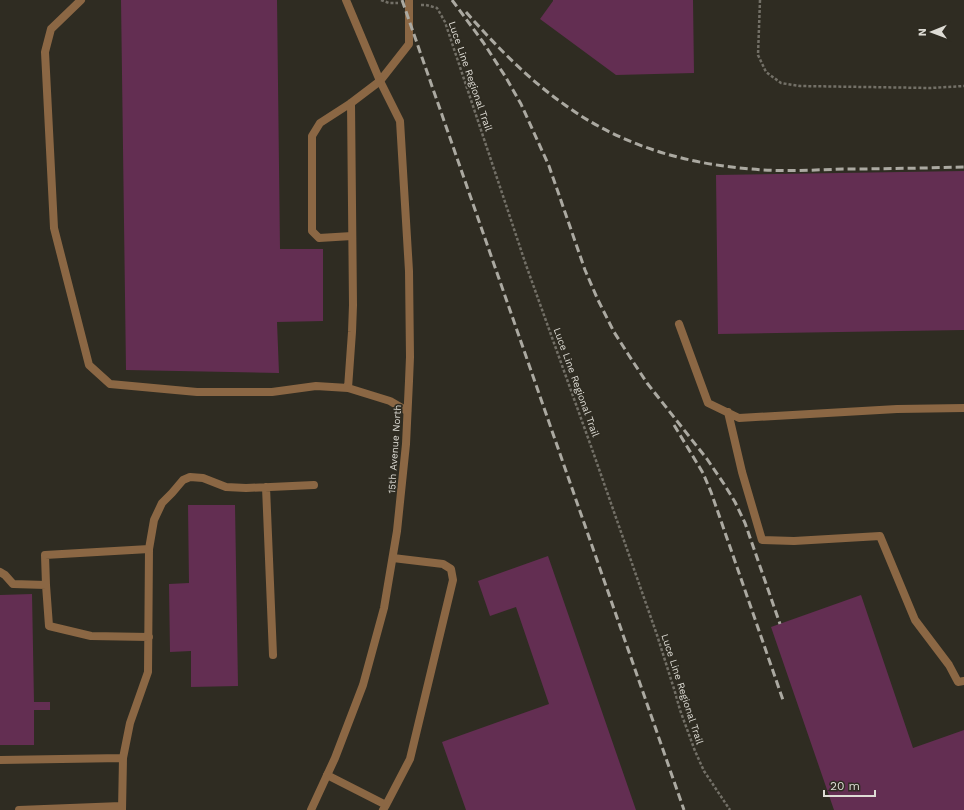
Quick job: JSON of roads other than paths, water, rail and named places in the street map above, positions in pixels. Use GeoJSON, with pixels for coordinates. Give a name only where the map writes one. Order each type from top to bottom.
{"type":"FeatureCollection","features":[{"type":"Feature","properties":{"kind":"street"},"geometry":{"type":"LineString","coordinates":[[81,0],[51,29],[45,52],[54,228],[89,365],[110,384],[189,392],[272,392],[316,386],[348,388],[390,401],[407,411]]}},
{"type":"Feature","properties":{"kind":"street","name":"15th Avenue North"},"geometry":{"type":"LineString","coordinates":[[311,810],[335,758],[363,685],[384,608],[397,531],[406,444],[410,358],[409,271],[400,121],[380,81],[346,0]]}},
{"type":"Feature","properties":{"kind":"street"},"geometry":{"type":"LineString","coordinates":[[352,236],[319,238],[312,231],[312,136],[320,123],[351,103],[380,81],[409,44],[409,2]]}},
{"type":"Feature","properties":{"kind":"street"},"geometry":{"type":"LineString","coordinates":[[348,388],[352,332],[351,103]]}},
{"type":"Feature","properties":{"kind":"street"},"geometry":{"type":"LineString","coordinates":[[679,324],[708,403],[739,418],[897,409],[964,408]]}},
{"type":"Feature","properties":{"kind":"street"},"geometry":{"type":"LineString","coordinates":[[728,412],[742,472],[762,540],[794,541],[880,536],[915,620],[949,665],[958,682],[964,681]]}},
{"type":"Feature","properties":{"kind":"street"},"geometry":{"type":"LineString","coordinates":[[19,810],[122,808],[123,758],[130,723],[148,672],[149,549],[154,520],[162,503],[183,480],[190,477],[203,478],[226,487],[266,488],[314,485]]}},
{"type":"Feature","properties":{"kind":"street"},"geometry":{"type":"LineString","coordinates":[[266,488],[273,655]]}},
{"type":"Feature","properties":{"kind":"street"},"geometry":{"type":"LineString","coordinates":[[149,549],[45,555],[49,626],[91,636],[149,637]]}},
{"type":"Feature","properties":{"kind":"street"},"geometry":{"type":"LineString","coordinates":[[327,775],[385,807],[410,759],[453,580],[451,569],[443,564],[393,558]]}},
{"type":"Feature","properties":{"kind":"street"},"geometry":{"type":"LineString","coordinates":[[0,572],[13,584],[46,585]]}},
{"type":"Feature","properties":{"kind":"street"},"geometry":{"type":"LineString","coordinates":[[0,760],[123,758]]}},
{"type":"Feature","properties":{"kind":"railway"},"geometry":{"type":"LineString","coordinates":[[402,0],[684,810]]}},
{"type":"Feature","properties":{"kind":"railway"},"geometry":{"type":"LineString","coordinates":[[452,0],[483,42],[521,104],[549,166],[585,270],[614,332],[647,383],[707,459],[735,502],[745,523],[780,624]]}},
{"type":"Feature","properties":{"kind":"railway"},"geometry":{"type":"LineString","coordinates":[[466,12],[513,62],[551,95],[586,119],[608,131],[631,142],[654,150],[702,163],[763,170],[964,167]]}},
{"type":"Feature","properties":{"kind":"railway"},"geometry":{"type":"LineString","coordinates":[[674,425],[703,473],[711,492],[783,700]]}}]}
